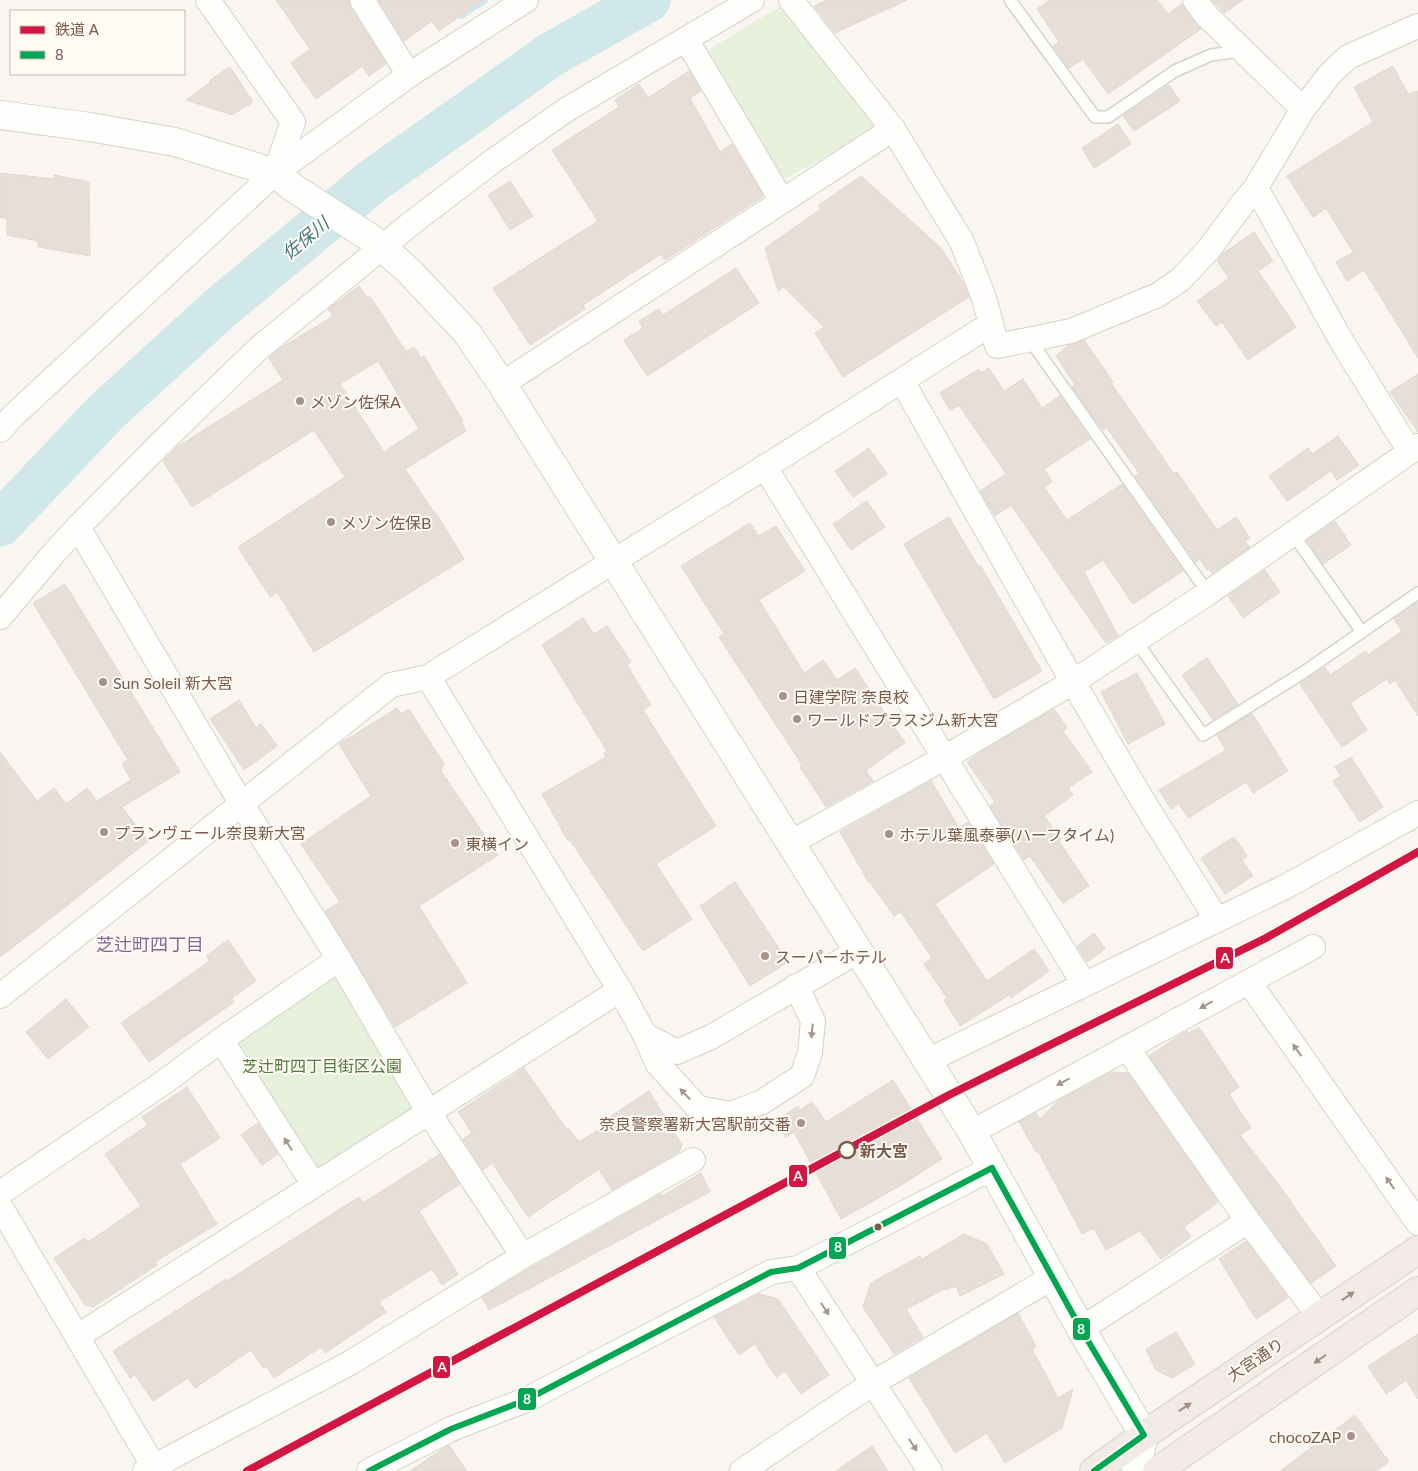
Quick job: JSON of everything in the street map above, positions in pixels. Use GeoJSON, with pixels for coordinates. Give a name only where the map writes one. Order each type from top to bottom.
{"type":"FeatureCollection","features":[{"type":"Feature","properties":{"kind":"highway","name":"大宮通り"},"geometry":{"type":"LineString","coordinates":[[1094,1471],[1144,1435],[1418,1250]]}},
{"type":"Feature","properties":{"kind":"highway"},"geometry":{"type":"LineString","coordinates":[[1158,1471],[1418,1292]]}},
{"type":"Feature","properties":{"kind":"street"},"geometry":{"type":"LineString","coordinates":[[208,0],[293,122],[284,180]]}},
{"type":"Feature","properties":{"kind":"street"},"geometry":{"type":"LineString","coordinates":[[362,0],[409,75]]}},
{"type":"Feature","properties":{"kind":"street"},"geometry":{"type":"LineString","coordinates":[[0,430],[21,408],[284,180],[409,75],[526,0]]}},
{"type":"Feature","properties":{"kind":"street"},"geometry":{"type":"LineString","coordinates":[[0,616],[54,553],[159,444],[258,349],[377,244],[413,222],[493,161],[566,110],[752,0]]}},
{"type":"Feature","properties":{"kind":"street"},"geometry":{"type":"LineString","coordinates":[[791,0],[892,129],[962,242],[984,298],[997,346],[1071,331],[1158,295],[1181,279],[1209,249],[1255,189],[1303,109],[1330,74],[1348,57],[1418,26]]}},
{"type":"Feature","properties":{"kind":"street"},"geometry":{"type":"LineString","coordinates":[[1196,0],[1207,16],[1241,51],[1303,109]]}},
{"type":"Feature","properties":{"kind":"street"},"geometry":{"type":"LineString","coordinates":[[686,39],[782,201]]}},
{"type":"Feature","properties":{"kind":"street"},"geometry":{"type":"LineString","coordinates":[[0,115],[90,127],[175,142],[284,180],[377,244],[408,270],[467,333],[502,384],[614,560],[972,1132],[1081,1329],[1144,1435],[1136,1471]]}},
{"type":"Feature","properties":{"kind":"street"},"geometry":{"type":"LineString","coordinates":[[502,384],[892,129]]}},
{"type":"Feature","properties":{"kind":"street"},"geometry":{"type":"LineString","coordinates":[[792,842],[944,758],[1073,682],[1208,593],[1414,449],[1342,342],[1268,208],[1255,189]]}},
{"type":"Feature","properties":{"kind":"street"},"geometry":{"type":"LineString","coordinates":[[0,996],[391,685],[428,677],[765,468],[990,324]]}},
{"type":"Feature","properties":{"kind":"street"},"geometry":{"type":"LineString","coordinates":[[902,381],[1073,682],[1140,796],[1217,920]]}},
{"type":"Feature","properties":{"kind":"street"},"geometry":{"type":"LineString","coordinates":[[765,468],[1084,984]]}},
{"type":"Feature","properties":{"kind":"street"},"geometry":{"type":"LineString","coordinates":[[78,528],[241,803],[339,959],[428,1113],[523,1256]]}},
{"type":"Feature","properties":{"kind":"street"},"geometry":{"type":"LineString","coordinates":[[428,677],[620,990],[645,1035],[657,1063],[698,1108],[731,1114],[762,1102],[802,1076],[810,1053],[813,1021],[796,986]]}},
{"type":"Feature","properties":{"kind":"street"},"geometry":{"type":"LineString","coordinates":[[927,1061],[1287,886],[1418,813]]}},
{"type":"Feature","properties":{"kind":"street"},"geometry":{"type":"LineString","coordinates":[[972,1132],[1313,947]]}},
{"type":"Feature","properties":{"kind":"street"},"geometry":{"type":"LineString","coordinates":[[645,1035],[677,1052],[711,1037],[858,951]]}},
{"type":"Feature","properties":{"kind":"street"},"geometry":{"type":"LineString","coordinates":[[0,1193],[160,1085],[221,1040],[339,959]]}},
{"type":"Feature","properties":{"kind":"street"},"geometry":{"type":"LineString","coordinates":[[1249,982],[1418,1223]]}},
{"type":"Feature","properties":{"kind":"street"},"geometry":{"type":"LineString","coordinates":[[78,1336],[620,990]]}},
{"type":"Feature","properties":{"kind":"street"},"geometry":{"type":"LineString","coordinates":[[221,1040],[314,1185]]}},
{"type":"Feature","properties":{"kind":"street"},"geometry":{"type":"LineString","coordinates":[[1127,1048],[1248,1221],[1319,1316]]}},
{"type":"Feature","properties":{"kind":"street"},"geometry":{"type":"LineString","coordinates":[[0,1206],[78,1336],[149,1469],[350,1363],[523,1256],[693,1160]]}},
{"type":"Feature","properties":{"kind":"street"},"geometry":{"type":"LineString","coordinates":[[370,1471],[451,1429],[526,1400],[771,1272],[798,1268],[992,1168]]}},
{"type":"Feature","properties":{"kind":"street"},"geometry":{"type":"LineString","coordinates":[[1081,1329],[1248,1221]]}},
{"type":"Feature","properties":{"kind":"street"},"geometry":{"type":"LineString","coordinates":[[798,1268],[930,1471]]}},
{"type":"Feature","properties":{"kind":"street"},"geometry":{"type":"LineString","coordinates":[[742,1471],[873,1383],[1053,1277]]}},
{"type":"Feature","properties":{"kind":"lane"},"geometry":{"type":"LineString","coordinates":[[1010,0],[1095,117],[1108,117],[1175,71],[1211,56],[1241,51]]}},
{"type":"Feature","properties":{"kind":"lane"},"geometry":{"type":"LineString","coordinates":[[1030,340],[1208,593]]}},
{"type":"Feature","properties":{"kind":"lane"},"geometry":{"type":"LineString","coordinates":[[1293,534],[1362,632]]}},
{"type":"Feature","properties":{"kind":"lane"},"geometry":{"type":"LineString","coordinates":[[1136,640],[1203,736],[1304,672],[1418,593]]}},
{"type":"Feature","properties":{"kind":"green space"},"geometry":{"type":"Polygon","coordinates":[[[784,4],[881,127],[784,179],[708,50],[784,4]]]}},
{"type":"Feature","properties":{"kind":"green space","name":"芝辻町四丁目街区公園"},"geometry":{"type":"Polygon","coordinates":[[[339,976],[416,1099],[412,1114],[316,1171],[234,1040],[331,978],[339,976]]]}},
{"type":"Feature","properties":{"kind":"building"},"geometry":{"type":"Polygon","coordinates":[[[276,0],[348,0],[350,7],[386,64],[369,76],[362,66],[316,99],[291,63],[310,49],[276,0]]]}},
{"type":"Feature","properties":{"kind":"building"},"geometry":{"type":"Polygon","coordinates":[[[378,0],[483,0],[439,31],[432,21],[404,41],[378,0]]]}},
{"type":"Feature","properties":{"kind":"building"},"geometry":{"type":"Polygon","coordinates":[[[827,0],[907,0],[835,33],[814,6],[827,0]]]}},
{"type":"Feature","properties":{"kind":"building"},"geometry":{"type":"Polygon","coordinates":[[[1050,0],[1157,0],[1168,14],[1182,4],[1201,29],[1108,94],[1083,59],[1069,68],[1053,46],[1059,42],[1037,9],[1050,0]]]}},
{"type":"Feature","properties":{"kind":"building"},"geometry":{"type":"Polygon","coordinates":[[[1212,0],[1243,0],[1224,13],[1212,0]]]}},
{"type":"Feature","properties":{"kind":"building"},"geometry":{"type":"Polygon","coordinates":[[[1393,66],[1408,94],[1418,91],[1418,358],[1364,270],[1347,281],[1336,262],[1353,252],[1326,208],[1313,217],[1287,176],[1373,122],[1354,87],[1393,66]]]}},
{"type":"Feature","properties":{"kind":"building"},"geometry":{"type":"Polygon","coordinates":[[[230,67],[253,102],[232,115],[186,100],[211,82],[210,80],[230,67]]]}},
{"type":"Feature","properties":{"kind":"building"},"geometry":{"type":"Polygon","coordinates":[[[689,71],[701,91],[690,98],[720,152],[732,144],[763,195],[762,197],[665,260],[661,254],[583,305],[585,309],[530,345],[493,288],[598,221],[552,150],[619,107],[615,100],[639,84],[648,98],[689,71]]]}},
{"type":"Feature","properties":{"kind":"building"},"geometry":{"type":"Polygon","coordinates":[[[1169,85],[1180,101],[1134,131],[1123,116],[1169,85]]]}},
{"type":"Feature","properties":{"kind":"building"},"geometry":{"type":"Polygon","coordinates":[[[1118,124],[1131,144],[1094,168],[1082,148],[1118,124]]]}},
{"type":"Feature","properties":{"kind":"building"},"geometry":{"type":"Polygon","coordinates":[[[0,173],[54,179],[54,175],[89,182],[90,256],[38,247],[38,241],[7,235],[7,219],[0,217],[0,173]]]}},
{"type":"Feature","properties":{"kind":"building"},"geometry":{"type":"Polygon","coordinates":[[[861,176],[941,248],[964,284],[969,297],[843,377],[815,333],[824,327],[784,287],[778,291],[765,248],[821,209],[818,206],[861,176]]]}},
{"type":"Feature","properties":{"kind":"building"},"geometry":{"type":"Polygon","coordinates":[[[510,181],[533,216],[510,230],[488,195],[510,181]]]}},
{"type":"Feature","properties":{"kind":"building"},"geometry":{"type":"Polygon","coordinates":[[[1254,232],[1273,261],[1258,271],[1296,327],[1248,360],[1222,322],[1216,326],[1197,301],[1229,278],[1217,261],[1222,254],[1254,232]]]}},
{"type":"Feature","properties":{"kind":"building"},"geometry":{"type":"Polygon","coordinates":[[[736,268],[759,303],[647,376],[624,340],[643,328],[639,321],[659,309],[663,315],[736,268]]]}},
{"type":"Feature","properties":{"kind":"building"},"geometry":{"type":"Polygon","coordinates":[[[359,286],[367,298],[370,296],[406,352],[414,347],[421,358],[424,356],[463,421],[461,422],[466,431],[405,469],[436,513],[464,559],[314,652],[277,592],[270,597],[238,547],[345,477],[314,430],[192,507],[163,461],[177,447],[283,380],[269,358],[279,349],[333,316],[328,309],[359,286]],[[378,361],[340,384],[384,452],[419,429],[378,361]]]}},
{"type":"Feature","properties":{"kind":"building"},"geometry":{"type":"Polygon","coordinates":[[[1084,340],[1113,382],[1111,383],[1174,474],[1177,472],[1217,530],[1236,517],[1250,538],[1245,541],[1250,547],[1212,573],[1209,569],[1207,570],[1200,559],[1196,562],[1135,476],[1139,473],[1107,428],[1103,430],[1072,387],[1075,385],[1056,356],[1069,345],[1084,340]]]}},
{"type":"Feature","properties":{"kind":"building"},"geometry":{"type":"Polygon","coordinates":[[[989,368],[1004,391],[1023,379],[1042,408],[1060,396],[1090,439],[1044,469],[1052,482],[1044,487],[1067,520],[1122,484],[1183,571],[1133,604],[1103,560],[1084,572],[1118,636],[1106,643],[1011,505],[995,516],[980,491],[1006,474],[959,405],[950,410],[940,393],[979,369],[981,373],[989,368]]]}},
{"type":"Feature","properties":{"kind":"building"},"geometry":{"type":"Polygon","coordinates":[[[1418,374],[1418,432],[1390,392],[1418,374]]]}},
{"type":"Feature","properties":{"kind":"building"},"geometry":{"type":"Polygon","coordinates":[[[1338,436],[1359,465],[1337,480],[1331,471],[1287,501],[1269,476],[1308,448],[1312,454],[1338,436]]]}},
{"type":"Feature","properties":{"kind":"building"},"geometry":{"type":"Polygon","coordinates":[[[869,448],[887,474],[853,497],[835,471],[869,448]]]}},
{"type":"Feature","properties":{"kind":"building"},"geometry":{"type":"Polygon","coordinates":[[[867,501],[885,527],[851,550],[833,524],[867,501]]]}},
{"type":"Feature","properties":{"kind":"building"},"geometry":{"type":"Polygon","coordinates":[[[949,517],[978,566],[980,565],[1042,671],[994,699],[904,544],[949,517]]]}},
{"type":"Feature","properties":{"kind":"building"},"geometry":{"type":"Polygon","coordinates":[[[1335,521],[1351,545],[1323,564],[1307,540],[1335,521]]]}},
{"type":"Feature","properties":{"kind":"building"},"geometry":{"type":"Polygon","coordinates":[[[750,523],[758,536],[776,526],[805,571],[759,600],[804,673],[823,660],[837,680],[855,668],[905,743],[866,770],[873,781],[826,807],[800,767],[802,765],[719,637],[724,634],[681,566],[750,523]]]}},
{"type":"Feature","properties":{"kind":"building"},"geometry":{"type":"Polygon","coordinates":[[[1265,570],[1280,592],[1243,618],[1228,596],[1265,570]]]}},
{"type":"Feature","properties":{"kind":"building"},"geometry":{"type":"Polygon","coordinates":[[[65,584],[180,772],[122,807],[148,841],[0,957],[0,752],[37,801],[54,788],[66,804],[87,788],[97,801],[131,780],[122,764],[128,760],[33,603],[65,584]]]}},
{"type":"Feature","properties":{"kind":"building"},"geometry":{"type":"Polygon","coordinates":[[[1418,602],[1418,716],[1395,680],[1390,684],[1387,679],[1350,703],[1367,730],[1342,747],[1300,684],[1325,667],[1330,675],[1366,651],[1368,655],[1402,631],[1394,619],[1418,602]]]}},
{"type":"Feature","properties":{"kind":"building"},"geometry":{"type":"Polygon","coordinates":[[[583,618],[594,634],[607,626],[631,662],[627,665],[651,705],[643,710],[716,826],[656,864],[692,919],[643,951],[570,840],[568,841],[542,794],[606,757],[603,753],[607,751],[542,645],[583,618]]]}},
{"type":"Feature","properties":{"kind":"building"},"geometry":{"type":"Polygon","coordinates":[[[1207,658],[1238,704],[1213,720],[1182,675],[1207,658]]]}},
{"type":"Feature","properties":{"kind":"building"},"geometry":{"type":"Polygon","coordinates":[[[1137,673],[1165,724],[1128,744],[1101,692],[1137,673]]]}},
{"type":"Feature","properties":{"kind":"building"},"geometry":{"type":"Polygon","coordinates":[[[239,700],[256,728],[261,724],[277,746],[244,770],[210,719],[239,700]]]}},
{"type":"Feature","properties":{"kind":"building"},"geometry":{"type":"Polygon","coordinates":[[[397,708],[401,714],[409,709],[444,764],[441,771],[498,855],[419,906],[467,983],[395,1027],[325,911],[340,902],[301,844],[371,796],[339,744],[397,708]]]}},
{"type":"Feature","properties":{"kind":"building"},"geometry":{"type":"Polygon","coordinates":[[[1054,709],[1067,728],[1063,731],[1092,772],[1068,788],[1073,795],[1044,816],[1061,839],[1059,841],[1089,886],[1063,903],[1030,856],[1024,860],[990,806],[995,802],[967,762],[1054,709]]]}},
{"type":"Feature","properties":{"kind":"building"},"geometry":{"type":"Polygon","coordinates":[[[1252,713],[1288,771],[1253,793],[1246,782],[1188,818],[1179,804],[1171,809],[1159,790],[1226,750],[1217,735],[1252,713]]]}},
{"type":"Feature","properties":{"kind":"building"},"geometry":{"type":"Polygon","coordinates":[[[1351,757],[1383,807],[1360,822],[1333,781],[1341,776],[1335,767],[1351,757]]]}},
{"type":"Feature","properties":{"kind":"building"},"geometry":{"type":"Polygon","coordinates":[[[931,781],[959,828],[968,822],[994,864],[935,904],[987,981],[1034,949],[1049,971],[1011,998],[1009,995],[960,1026],[944,1000],[947,998],[924,964],[932,958],[901,912],[894,916],[869,883],[840,832],[931,781]]]}},
{"type":"Feature","properties":{"kind":"building"},"geometry":{"type":"Polygon","coordinates":[[[1234,837],[1247,856],[1242,860],[1253,876],[1225,894],[1201,858],[1234,837]]]}},
{"type":"Feature","properties":{"kind":"building"},"geometry":{"type":"Polygon","coordinates":[[[735,882],[788,962],[750,986],[700,906],[735,882]]]}},
{"type":"Feature","properties":{"kind":"building"},"geometry":{"type":"Polygon","coordinates":[[[1094,933],[1105,949],[1087,962],[1077,946],[1094,933]]]}},
{"type":"Feature","properties":{"kind":"building"},"geometry":{"type":"Polygon","coordinates":[[[228,940],[256,981],[232,998],[234,1002],[149,1062],[121,1023],[210,961],[206,956],[228,940]]]}},
{"type":"Feature","properties":{"kind":"building"},"geometry":{"type":"Polygon","coordinates":[[[66,999],[89,1027],[48,1059],[26,1032],[66,999]]]}},
{"type":"Feature","properties":{"kind":"building"},"geometry":{"type":"Polygon","coordinates":[[[1199,1027],[1239,1087],[1229,1094],[1251,1128],[1240,1135],[1279,1185],[1336,1266],[1311,1283],[1259,1213],[1149,1056],[1187,1031],[1189,1033],[1199,1027]]]}},
{"type":"Feature","properties":{"kind":"building"},"geometry":{"type":"Polygon","coordinates":[[[524,1068],[567,1130],[569,1129],[579,1142],[611,1122],[608,1118],[649,1091],[682,1145],[679,1152],[612,1190],[599,1169],[528,1217],[492,1163],[483,1170],[463,1139],[472,1133],[458,1112],[524,1068]]]}},
{"type":"Feature","properties":{"kind":"building"},"geometry":{"type":"Polygon","coordinates":[[[1112,1072],[1128,1073],[1218,1202],[1184,1227],[1191,1237],[1161,1259],[1140,1231],[1106,1250],[1094,1228],[1082,1234],[1038,1151],[1036,1152],[1019,1122],[1036,1113],[1040,1119],[1058,1101],[1112,1072]]]}},
{"type":"Feature","properties":{"kind":"building"},"geometry":{"type":"Polygon","coordinates":[[[893,1080],[942,1159],[903,1184],[841,1219],[794,1132],[786,1137],[776,1121],[798,1106],[800,1110],[812,1102],[826,1122],[893,1080]]]}},
{"type":"Feature","properties":{"kind":"building"},"geometry":{"type":"Polygon","coordinates":[[[187,1087],[220,1138],[180,1164],[217,1224],[155,1262],[157,1265],[93,1307],[85,1305],[54,1258],[85,1238],[88,1242],[141,1206],[105,1154],[148,1125],[142,1117],[187,1087]]]}},
{"type":"Feature","properties":{"kind":"building"},"geometry":{"type":"Polygon","coordinates":[[[258,1123],[278,1154],[262,1165],[241,1135],[258,1123]]]}},
{"type":"Feature","properties":{"kind":"building"},"geometry":{"type":"Polygon","coordinates":[[[440,1154],[460,1184],[419,1211],[458,1274],[442,1285],[432,1269],[379,1302],[386,1312],[325,1353],[321,1347],[274,1378],[266,1366],[263,1368],[251,1350],[195,1388],[188,1378],[153,1401],[135,1375],[130,1378],[113,1351],[359,1197],[363,1203],[440,1154]]]}},
{"type":"Feature","properties":{"kind":"building"},"geometry":{"type":"Polygon","coordinates":[[[701,1173],[710,1192],[489,1310],[482,1297],[530,1268],[701,1173]]]}},
{"type":"Feature","properties":{"kind":"building"},"geometry":{"type":"Polygon","coordinates":[[[964,1234],[987,1244],[1004,1274],[960,1296],[956,1286],[945,1289],[906,1309],[923,1337],[894,1354],[863,1307],[871,1283],[920,1256],[922,1259],[964,1234]]]}},
{"type":"Feature","properties":{"kind":"building"},"geometry":{"type":"Polygon","coordinates":[[[1246,1241],[1288,1298],[1256,1319],[1219,1259],[1246,1241]]]}},
{"type":"Feature","properties":{"kind":"building"},"geometry":{"type":"Polygon","coordinates":[[[759,1294],[778,1299],[829,1375],[801,1394],[785,1371],[776,1377],[755,1344],[739,1355],[714,1317],[759,1294]]]}},
{"type":"Feature","properties":{"kind":"building"},"geometry":{"type":"Polygon","coordinates":[[[1018,1313],[1036,1347],[1032,1349],[1058,1398],[1073,1389],[1062,1428],[1005,1463],[987,1433],[955,1453],[909,1378],[1018,1313]]]}},
{"type":"Feature","properties":{"kind":"building"},"geometry":{"type":"Polygon","coordinates":[[[1176,1332],[1195,1364],[1172,1378],[1156,1370],[1146,1349],[1176,1332]]]}},
{"type":"Feature","properties":{"kind":"building"},"geometry":{"type":"Polygon","coordinates":[[[1418,1334],[1418,1399],[1406,1380],[1386,1394],[1368,1366],[1418,1334]]]}},
{"type":"Feature","properties":{"kind":"building"},"geometry":{"type":"Polygon","coordinates":[[[1355,1415],[1389,1462],[1376,1471],[1280,1471],[1355,1415]]]}},
{"type":"Feature","properties":{"kind":"building"},"geometry":{"type":"Polygon","coordinates":[[[449,1445],[467,1471],[410,1471],[444,1448],[449,1445]]]}},
{"type":"Feature","properties":{"kind":"building"},"geometry":{"type":"Polygon","coordinates":[[[872,1446],[888,1471],[836,1471],[872,1446]]]}},
{"type":"Feature","properties":{"kind":"waterway"},"geometry":{"type":"LineString","coordinates":[[461,15],[484,0]]}},
{"type":"Feature","properties":{"kind":"waterway","name":"佐保川"},"geometry":{"type":"LineString","coordinates":[[0,524],[105,413],[219,309],[374,180],[552,54],[648,0]]}},
{"type":"Feature","properties":{"kind":"rail line","name":"A"},"geometry":{"type":"LineString","coordinates":[[247,1471],[949,1095],[1266,938],[1418,852]]}},
{"type":"Feature","properties":{"kind":"transit line","name":"8"},"geometry":{"type":"LineString","coordinates":[[992,1168],[1081,1329],[1144,1435],[1094,1471]]}},
{"type":"Feature","properties":{"kind":"transit line","name":"8"},"geometry":{"type":"LineString","coordinates":[[369,1471],[451,1429],[526,1400],[771,1272],[798,1268],[992,1168]]}},
{"type":"Feature","properties":{"kind":"place","name":"メゾン佐保A"},"geometry":{"type":"Point","coordinates":[300,401]}},
{"type":"Feature","properties":{"kind":"place","name":"メゾン佐保B"},"geometry":{"type":"Point","coordinates":[331,522]}},
{"type":"Feature","properties":{"kind":"place","name":"Sun Soleil 新大宮"},"geometry":{"type":"Point","coordinates":[103,682]}},
{"type":"Feature","properties":{"kind":"place","name":"日建学院 奈良校"},"geometry":{"type":"Point","coordinates":[783,696]}},
{"type":"Feature","properties":{"kind":"place","name":"ワールドプラスジム新大宮"},"geometry":{"type":"Point","coordinates":[797,719]}},
{"type":"Feature","properties":{"kind":"place","name":"プランヴェール奈良新大宮"},"geometry":{"type":"Point","coordinates":[104,832]}},
{"type":"Feature","properties":{"kind":"place","name":"ホテル葉風泰夢(ハーフタイム)"},"geometry":{"type":"Point","coordinates":[889,834]}},
{"type":"Feature","properties":{"kind":"place","name":"東横イン"},"geometry":{"type":"Point","coordinates":[455,843]}},
{"type":"Feature","properties":{"kind":"place","name":"スーパーホテル"},"geometry":{"type":"Point","coordinates":[765,956]}},
{"type":"Feature","properties":{"kind":"place","name":"奈良警察署新大宮駅前交番"},"geometry":{"type":"Point","coordinates":[801,1123]}},
{"type":"Feature","properties":{"kind":"place","name":"新大宮"},"geometry":{"type":"Point","coordinates":[847,1150]}},
{"type":"Feature","properties":{"kind":"place","name":"chocoZAP"},"geometry":{"type":"Point","coordinates":[1351,1436]}},
{"type":"Feature","properties":{"kind":"district","name":"芝辻町四丁目"},"geometry":{"type":"Point","coordinates":[150,944]}}]}
